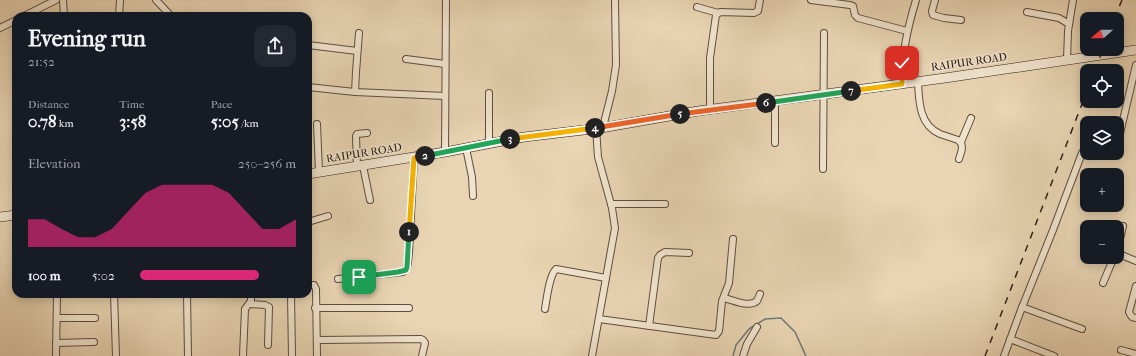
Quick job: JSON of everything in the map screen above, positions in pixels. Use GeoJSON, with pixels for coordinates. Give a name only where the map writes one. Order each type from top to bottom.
{"type":"FeatureCollection","features":[{"type":"Feature","properties":{"kind":"main road","name":"RAIPUR ROAD"},"geometry":{"type":"LineString","coordinates":[[312,174],[414,158],[524,137],[599,128],[710,110],[918,82],[1136,50]]}},
{"type":"Feature","properties":{"kind":"main road"},"geometry":{"type":"LineString","coordinates":[[0,217],[12,216]]}},
{"type":"Feature","properties":{"kind":"street"},"geometry":{"type":"LineString","coordinates":[[32,12],[56,0]]}},
{"type":"Feature","properties":{"kind":"street"},"geometry":{"type":"LineString","coordinates":[[63,0],[64,12]]}},
{"type":"Feature","properties":{"kind":"street"},"geometry":{"type":"LineString","coordinates":[[119,12],[120,0]]}},
{"type":"Feature","properties":{"kind":"street"},"geometry":{"type":"LineString","coordinates":[[156,0],[167,12]]}},
{"type":"Feature","properties":{"kind":"street"},"geometry":{"type":"LineString","coordinates":[[444,152],[446,0]]}},
{"type":"Feature","properties":{"kind":"street"},"geometry":{"type":"LineString","coordinates":[[592,356],[615,228],[611,204],[598,157],[599,128],[612,91],[616,65],[615,0]]}},
{"type":"Feature","properties":{"kind":"street"},"geometry":{"type":"LineString","coordinates":[[697,7],[718,13],[754,14],[758,11],[760,0]]}},
{"type":"Feature","properties":{"kind":"street"},"geometry":{"type":"LineString","coordinates":[[811,0],[850,5],[853,6],[855,15],[858,18],[907,31]]}},
{"type":"Feature","properties":{"kind":"street"},"geometry":{"type":"LineString","coordinates":[[902,84],[902,56],[907,31],[916,0]]}},
{"type":"Feature","properties":{"kind":"street"},"geometry":{"type":"LineString","coordinates":[[935,0],[932,11],[933,15],[951,20],[961,20]]}},
{"type":"Feature","properties":{"kind":"street"},"geometry":{"type":"LineString","coordinates":[[1067,60],[1067,39],[1073,0]]}},
{"type":"Feature","properties":{"kind":"street"},"geometry":{"type":"LineString","coordinates":[[1027,12],[1054,16],[1069,24]]}},
{"type":"Feature","properties":{"kind":"street"},"geometry":{"type":"LineString","coordinates":[[710,110],[710,58],[715,18],[718,13]]}},
{"type":"Feature","properties":{"kind":"street"},"geometry":{"type":"LineString","coordinates":[[0,28],[12,22]]}},
{"type":"Feature","properties":{"kind":"street"},"geometry":{"type":"LineString","coordinates":[[355,92],[359,33]]}},
{"type":"Feature","properties":{"kind":"street"},"geometry":{"type":"LineString","coordinates":[[823,169],[824,33]]}},
{"type":"Feature","properties":{"kind":"street"},"geometry":{"type":"LineString","coordinates":[[312,45],[357,51]]}},
{"type":"Feature","properties":{"kind":"street"},"geometry":{"type":"LineString","coordinates":[[406,60],[446,64]]}},
{"type":"Feature","properties":{"kind":"street"},"geometry":{"type":"LineString","coordinates":[[1124,116],[1136,65]]}},
{"type":"Feature","properties":{"kind":"street"},"geometry":{"type":"LineString","coordinates":[[918,82],[920,108],[926,122],[939,134],[961,142]]}},
{"type":"Feature","properties":{"kind":"street"},"geometry":{"type":"LineString","coordinates":[[312,87],[355,92],[445,96]]}},
{"type":"Feature","properties":{"kind":"street"},"geometry":{"type":"LineString","coordinates":[[489,93],[489,143]]}},
{"type":"Feature","properties":{"kind":"street"},"geometry":{"type":"LineString","coordinates":[[775,101],[775,143]]}},
{"type":"Feature","properties":{"kind":"street"},"geometry":{"type":"LineString","coordinates":[[959,159],[962,147],[961,142],[971,118]]}},
{"type":"Feature","properties":{"kind":"street"},"geometry":{"type":"LineString","coordinates":[[317,124],[319,173]]}},
{"type":"Feature","properties":{"kind":"street"},"geometry":{"type":"LineString","coordinates":[[367,133],[357,134],[356,136],[360,166],[370,200]]}},
{"type":"Feature","properties":{"kind":"street"},"geometry":{"type":"LineString","coordinates":[[466,148],[472,177],[473,196]]}},
{"type":"Feature","properties":{"kind":"street"},"geometry":{"type":"LineString","coordinates":[[338,279],[403,272],[406,270],[409,253],[414,158]]}},
{"type":"Feature","properties":{"kind":"street"},"geometry":{"type":"LineString","coordinates":[[1004,356],[1080,158]]}},
{"type":"Feature","properties":{"kind":"street"},"geometry":{"type":"LineString","coordinates":[[611,204],[665,204]]}},
{"type":"Feature","properties":{"kind":"street"},"geometry":{"type":"LineString","coordinates":[[312,221],[328,216]]}},
{"type":"Feature","properties":{"kind":"street"},"geometry":{"type":"LineString","coordinates":[[599,319],[713,336],[716,335],[719,330],[721,307],[729,283],[733,239]]}},
{"type":"Feature","properties":{"kind":"street"},"geometry":{"type":"LineString","coordinates":[[649,326],[658,258],[665,252],[689,253]]}},
{"type":"Feature","properties":{"kind":"street"},"geometry":{"type":"LineString","coordinates":[[1124,256],[1136,261]]}},
{"type":"Feature","properties":{"kind":"street"},"geometry":{"type":"LineString","coordinates":[[1103,284],[1111,264]]}},
{"type":"Feature","properties":{"kind":"street"},"geometry":{"type":"LineString","coordinates":[[544,309],[551,279],[554,270],[556,269],[606,278]]}},
{"type":"Feature","properties":{"kind":"street"},"geometry":{"type":"LineString","coordinates":[[312,285],[314,285],[315,288],[317,356]]}},
{"type":"Feature","properties":{"kind":"street"},"geometry":{"type":"LineString","coordinates":[[1136,286],[1129,312],[1132,317],[1136,318]]}},
{"type":"Feature","properties":{"kind":"street"},"geometry":{"type":"LineString","coordinates":[[724,298],[752,304],[757,301],[760,294]]}},
{"type":"Feature","properties":{"kind":"street"},"geometry":{"type":"LineString","coordinates":[[56,356],[57,298]]}},
{"type":"Feature","properties":{"kind":"street"},"geometry":{"type":"LineString","coordinates":[[114,298],[116,356]]}},
{"type":"Feature","properties":{"kind":"street"},"geometry":{"type":"LineString","coordinates":[[187,298],[188,356]]}},
{"type":"Feature","properties":{"kind":"street"},"geometry":{"type":"LineString","coordinates":[[243,356],[245,309],[251,301],[251,298]]}},
{"type":"Feature","properties":{"kind":"street"},"geometry":{"type":"LineString","coordinates":[[291,298],[292,356]]}},
{"type":"Feature","properties":{"kind":"street"},"geometry":{"type":"LineString","coordinates":[[249,304],[265,305],[269,307],[268,345]]}},
{"type":"Feature","properties":{"kind":"street"},"geometry":{"type":"LineString","coordinates":[[1022,307],[1082,329]]}},
{"type":"Feature","properties":{"kind":"street"},"geometry":{"type":"LineString","coordinates":[[315,308],[409,308]]}},
{"type":"Feature","properties":{"kind":"street"},"geometry":{"type":"LineString","coordinates":[[57,318],[95,318]]}},
{"type":"Feature","properties":{"kind":"street"},"geometry":{"type":"LineString","coordinates":[[743,356],[747,344],[757,327]]}},
{"type":"Feature","properties":{"kind":"street"},"geometry":{"type":"LineString","coordinates":[[317,340],[421,339],[425,343],[422,356]]}},
{"type":"Feature","properties":{"kind":"street"},"geometry":{"type":"LineString","coordinates":[[1010,339],[1054,356]]}},
{"type":"Feature","properties":{"kind":"street"},"geometry":{"type":"LineString","coordinates":[[56,343],[94,342]]}},
{"type":"Feature","properties":{"kind":"street"},"geometry":{"type":"LineString","coordinates":[[1121,350],[1136,354]]}},
{"type":"Feature","properties":{"kind":"waterway"},"geometry":{"type":"LineString","coordinates":[[733,356],[736,345],[749,329],[765,319],[781,318],[795,332],[806,356]]}},
{"type":"Feature","properties":{"kind":"railway"},"geometry":{"type":"LineString","coordinates":[[1117,12],[1122,0]]}},
{"type":"Feature","properties":{"kind":"railway"},"geometry":{"type":"LineString","coordinates":[[1098,64],[1100,56]]}},
{"type":"Feature","properties":{"kind":"railway"},"geometry":{"type":"LineString","coordinates":[[985,356],[1080,108]]}},
{"type":"Feature","properties":{"kind":"route"},"geometry":{"type":"LineString","coordinates":[[359,277],[403,272],[406,270],[409,253],[414,158],[524,137],[601,128],[698,111],[902,84],[902,63]]}}]}
